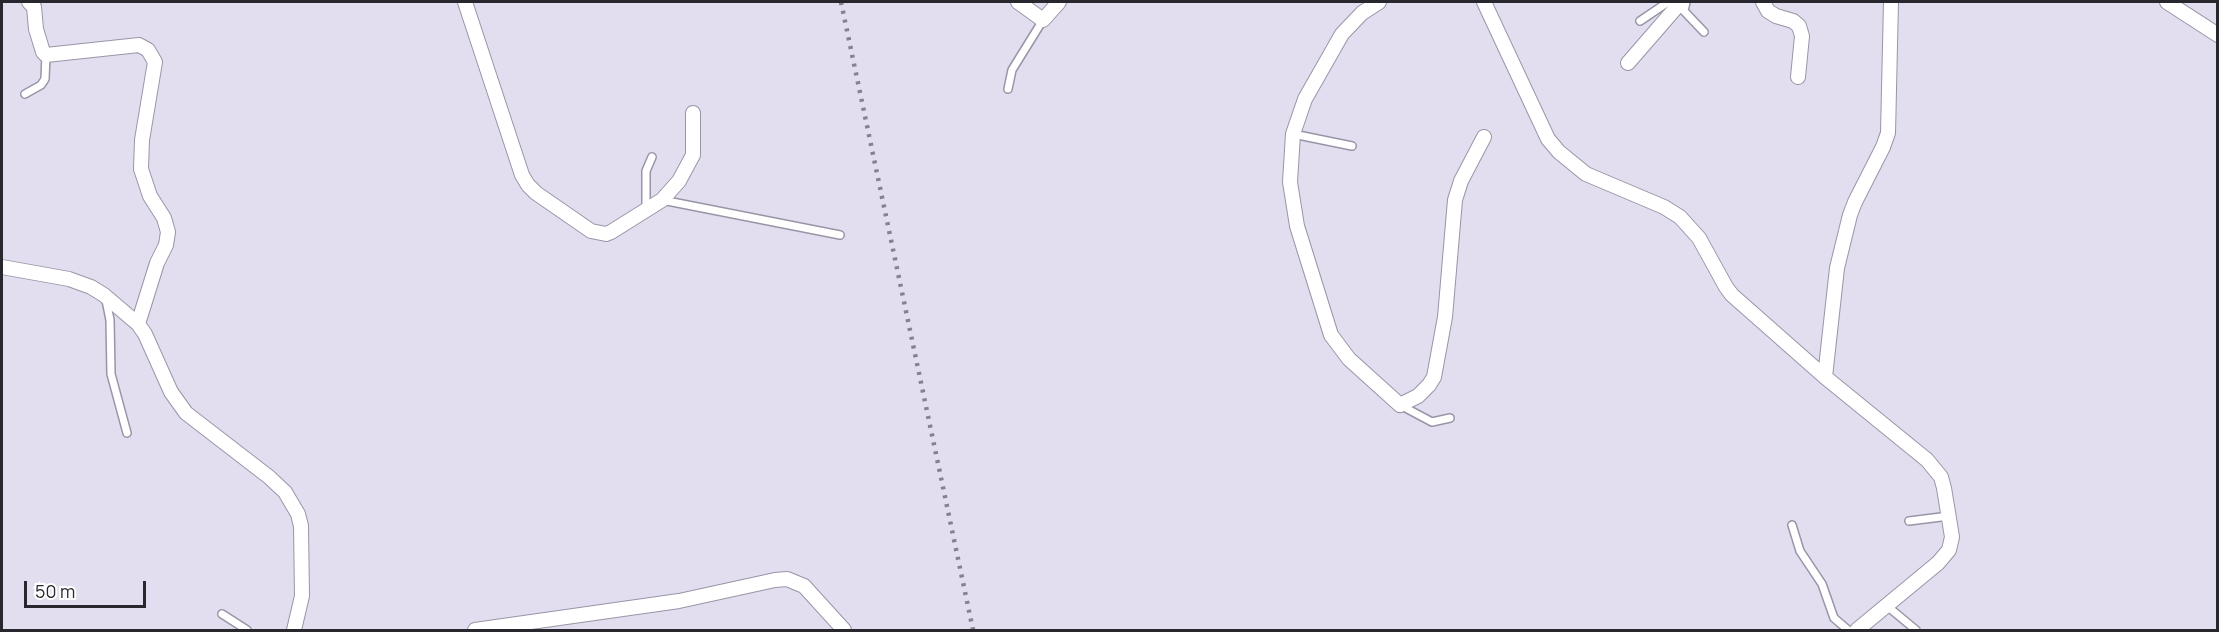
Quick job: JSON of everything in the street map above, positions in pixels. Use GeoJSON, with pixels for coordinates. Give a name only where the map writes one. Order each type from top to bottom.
{"type":"FeatureCollection","features":[{"type":"Feature","properties":{"kind":"street"},"geometry":{"type":"LineString","coordinates":[[29,2],[34,7],[36,29],[46,55],[140,45],[148,50],[155,62],[142,140],[141,169],[150,196],[164,218],[168,232],[166,245],[157,263],[138,324]]}},
{"type":"Feature","properties":{"kind":"street"},"geometry":{"type":"LineString","coordinates":[[465,2],[522,175],[528,186],[591,231],[599,234],[611,232],[646,212],[662,200],[679,181],[693,155],[693,113]]}},
{"type":"Feature","properties":{"kind":"street"},"geometry":{"type":"LineString","coordinates":[[1018,2],[1043,20],[1059,2]]}},
{"type":"Feature","properties":{"kind":"street"},"geometry":{"type":"LineString","coordinates":[[1379,2],[1362,13],[1342,34],[1305,99],[1293,134],[1290,182],[1297,226],[1331,335],[1348,359],[1400,405],[1418,396],[1434,377],[1445,317],[1455,200],[1461,181],[1484,137]]}},
{"type":"Feature","properties":{"kind":"street"},"geometry":{"type":"LineString","coordinates":[[1484,2],[1548,138],[1559,152],[1586,174],[1664,207],[1680,217],[1699,238],[1732,295],[1934,468],[1944,488],[1952,537],[1951,544],[1945,556],[1857,630]]}},
{"type":"Feature","properties":{"kind":"street"},"geometry":{"type":"LineString","coordinates":[[1628,63],[1684,2]]}},
{"type":"Feature","properties":{"kind":"street"},"geometry":{"type":"LineString","coordinates":[[1763,2],[1776,16],[1793,21],[1799,26],[1802,36],[1798,76]]}},
{"type":"Feature","properties":{"kind":"street"},"geometry":{"type":"LineString","coordinates":[[1826,377],[1837,268],[1850,215],[1888,132],[1891,2]]}},
{"type":"Feature","properties":{"kind":"street"},"geometry":{"type":"LineString","coordinates":[[2167,2],[2217,35]]}},
{"type":"Feature","properties":{"kind":"street"},"geometry":{"type":"LineString","coordinates":[[2,267],[69,279],[105,295],[138,324],[178,404],[195,421],[269,477],[285,492],[301,526],[301,603],[294,630]]}},
{"type":"Feature","properties":{"kind":"street"},"geometry":{"type":"LineString","coordinates":[[475,630],[679,601],[787,579],[804,586],[844,630]]}},
{"type":"Feature","properties":{"kind":"lane"},"geometry":{"type":"LineString","coordinates":[[1640,21],[1668,2]]}},
{"type":"Feature","properties":{"kind":"lane"},"geometry":{"type":"LineString","coordinates":[[1684,2],[1684,11],[1704,32]]}},
{"type":"Feature","properties":{"kind":"lane"},"geometry":{"type":"LineString","coordinates":[[1008,89],[1011,70],[1043,20]]}},
{"type":"Feature","properties":{"kind":"lane"},"geometry":{"type":"LineString","coordinates":[[25,94],[41,85],[45,79],[46,55]]}},
{"type":"Feature","properties":{"kind":"lane"},"geometry":{"type":"LineString","coordinates":[[1293,134],[1352,146]]}},
{"type":"Feature","properties":{"kind":"lane"},"geometry":{"type":"LineString","coordinates":[[646,212],[646,171],[652,157]]}},
{"type":"Feature","properties":{"kind":"lane"},"geometry":{"type":"LineString","coordinates":[[662,200],[840,235]]}},
{"type":"Feature","properties":{"kind":"lane"},"geometry":{"type":"LineString","coordinates":[[105,295],[110,320],[111,374],[127,433]]}},
{"type":"Feature","properties":{"kind":"lane"},"geometry":{"type":"LineString","coordinates":[[1400,405],[1432,422],[1450,418]]}},
{"type":"Feature","properties":{"kind":"lane"},"geometry":{"type":"LineString","coordinates":[[1909,521],[1949,516]]}},
{"type":"Feature","properties":{"kind":"lane"},"geometry":{"type":"LineString","coordinates":[[1792,525],[1800,551],[1822,584],[1834,618],[1848,630]]}},
{"type":"Feature","properties":{"kind":"lane"},"geometry":{"type":"LineString","coordinates":[[1887,606],[1916,630]]}},
{"type":"Feature","properties":{"kind":"lane"},"geometry":{"type":"LineString","coordinates":[[222,614],[247,630]]}},
{"type":"Feature","properties":{"kind":"railway"},"geometry":{"type":"LineString","coordinates":[[841,2],[973,630]]}}]}
